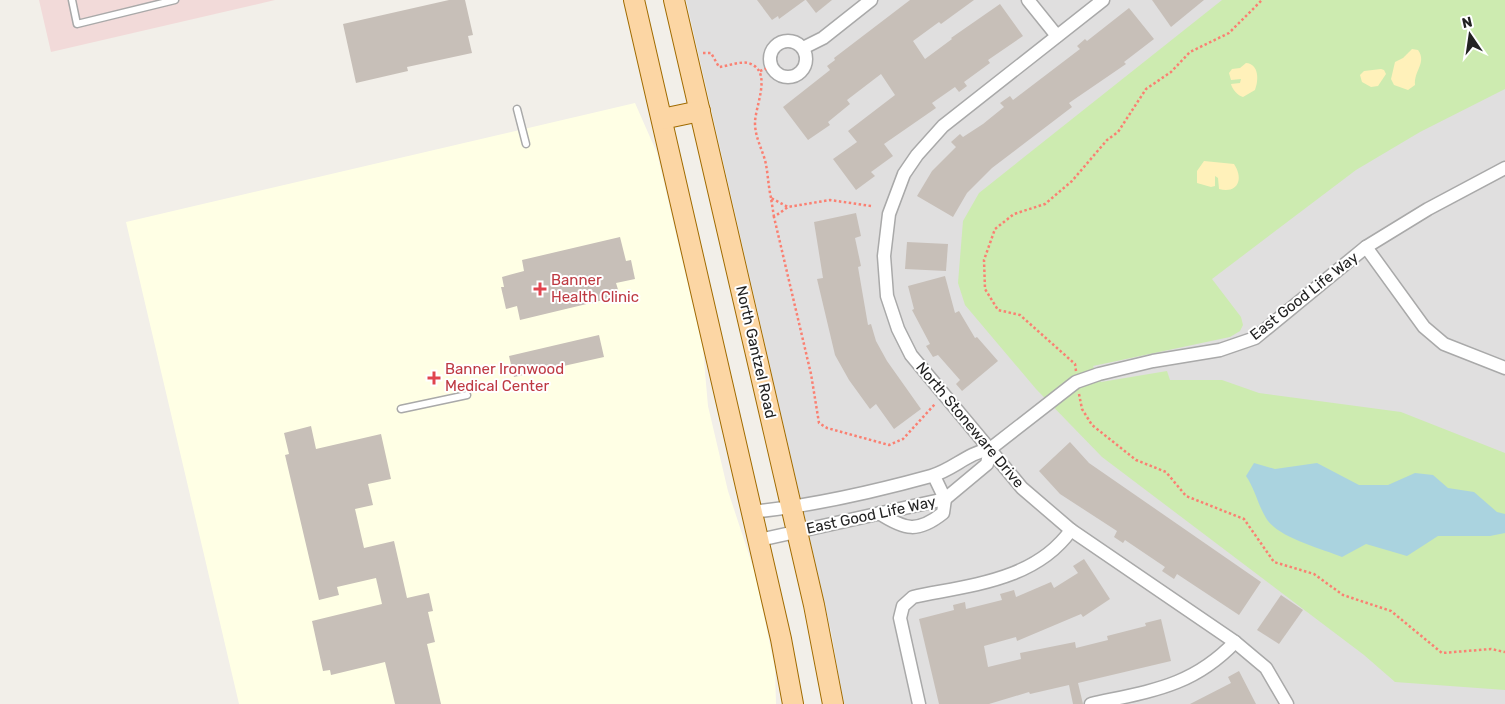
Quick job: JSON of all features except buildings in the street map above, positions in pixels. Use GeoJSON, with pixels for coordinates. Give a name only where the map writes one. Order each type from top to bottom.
{"type":"FeatureCollection","features":[{"type":"Feature","properties":{"kind":"main road"},"geometry":{"type":"LineString","coordinates":[[634,0],[781,638],[793,704]]}},
{"type":"Feature","properties":{"kind":"main road","name":"North Gantzel Road"},"geometry":{"type":"LineString","coordinates":[[674,0],[792,508],[825,656],[833,704]]}},
{"type":"Feature","properties":{"kind":"main road"},"geometry":{"type":"LineString","coordinates":[[662,119],[700,111]]}},
{"type":"Feature","properties":{"kind":"street"},"geometry":{"type":"LineString","coordinates":[[803,48],[823,38],[871,0]]}},
{"type":"Feature","properties":{"kind":"street"},"geometry":{"type":"LineString","coordinates":[[1028,0],[1057,36]]}},
{"type":"Feature","properties":{"kind":"street","name":"North Stoneware Drive"},"geometry":{"type":"LineString","coordinates":[[1103,0],[943,126],[917,154],[904,174],[895,194],[886,228],[884,256],[887,296],[898,329],[911,356],[1022,488],[1071,530],[1235,642],[1266,668],[1286,704]]}},
{"type":"Feature","properties":{"kind":"street"},"geometry":{"type":"LineString","coordinates":[[788,40],[794,41],[803,48],[807,60],[802,71],[797,75],[792,77],[780,75],[766,69],[776,44],[788,40]]}},
{"type":"Feature","properties":{"kind":"street","name":"East Good Life Way"},"geometry":{"type":"LineString","coordinates":[[751,512],[792,508],[934,476],[975,452],[990,449],[1076,382],[1099,374],[1220,350],[1254,338],[1366,247],[1428,209],[1505,168]]}},
{"type":"Feature","properties":{"kind":"street"},"geometry":{"type":"LineString","coordinates":[[1366,247],[1424,327],[1444,344],[1505,368]]}},
{"type":"Feature","properties":{"kind":"street","name":"East Good Life Way"},"geometry":{"type":"LineString","coordinates":[[758,540],[945,499],[987,464],[990,449]]}},
{"type":"Feature","properties":{"kind":"street"},"geometry":{"type":"LineString","coordinates":[[879,513],[895,523],[908,528],[931,523],[943,513],[945,499],[934,476]]}},
{"type":"Feature","properties":{"kind":"street"},"geometry":{"type":"LineString","coordinates":[[919,704],[900,618],[903,606],[913,597],[1006,577],[1025,570],[1060,545],[1071,530]]}},
{"type":"Feature","properties":{"kind":"street"},"geometry":{"type":"LineString","coordinates":[[1091,704],[1169,686],[1185,680],[1218,659],[1235,642]]}},
{"type":"Feature","properties":{"kind":"lane"},"geometry":{"type":"LineString","coordinates":[[72,0],[78,24],[175,0]]}},
{"type":"Feature","properties":{"kind":"lane"},"geometry":{"type":"LineString","coordinates":[[517,109],[526,144]]}},
{"type":"Feature","properties":{"kind":"lane"},"geometry":{"type":"LineString","coordinates":[[400,409],[467,395]]}},
{"type":"Feature","properties":{"kind":"path"},"geometry":{"type":"LineString","coordinates":[[688,57],[711,53],[719,67],[743,62],[766,69],[761,83],[755,122],[757,137],[765,161],[774,217],[811,374],[819,423],[827,428],[889,445],[903,439],[944,396]]}},
{"type":"Feature","properties":{"kind":"path"},"geometry":{"type":"LineString","coordinates":[[771,198],[788,207]]}},
{"type":"Feature","properties":{"kind":"path"},"geometry":{"type":"LineString","coordinates":[[774,217],[788,207],[830,200],[871,206]]}},
{"type":"Feature","properties":{"kind":"shaded area"},"geometry":{"type":"Polygon","coordinates":[[[39,0],[275,0],[51,52],[39,0]]]}},
{"type":"Feature","properties":{"kind":"shaded area"},"geometry":{"type":"Polygon","coordinates":[[[686,0],[1505,0],[1505,704],[843,704],[832,636],[686,0]]]}},
{"type":"Feature","properties":{"kind":"shaded area","name":"Banner Ironwood Medical Center"},"geometry":{"type":"Polygon","coordinates":[[[635,103],[657,153],[703,349],[708,406],[728,491],[755,573],[775,669],[776,704],[239,704],[126,222],[635,103]]]}},
{"type":"Feature","properties":{"kind":"green space"},"geometry":{"type":"Polygon","coordinates":[[[1222,0],[1505,0],[1505,89],[1420,132],[1356,170],[1212,279],[1241,317],[1243,325],[1240,331],[1230,337],[1093,366],[1101,382],[1167,371],[1170,380],[1222,380],[1259,393],[1401,412],[1505,453],[1505,690],[1395,682],[1364,655],[1102,457],[1036,389],[965,305],[958,283],[963,221],[979,193],[1222,0]]]}},
{"type":"Feature","properties":{"kind":"sand"},"geometry":{"type":"Polygon","coordinates":[[[1412,49],[1418,50],[1421,63],[1416,75],[1415,85],[1408,90],[1394,85],[1391,79],[1395,62],[1403,58],[1412,49]]]}},
{"type":"Feature","properties":{"kind":"sand"},"geometry":{"type":"Polygon","coordinates":[[[1246,63],[1256,69],[1257,82],[1255,90],[1243,97],[1236,92],[1231,84],[1240,83],[1241,79],[1231,80],[1229,73],[1232,69],[1240,68],[1246,63]]]}},
{"type":"Feature","properties":{"kind":"sand"},"geometry":{"type":"Polygon","coordinates":[[[1381,69],[1386,74],[1378,86],[1371,87],[1362,82],[1360,75],[1364,71],[1381,69]]]}},
{"type":"Feature","properties":{"kind":"sand"},"geometry":{"type":"Polygon","coordinates":[[[1204,161],[1234,164],[1239,175],[1239,180],[1235,187],[1226,190],[1219,189],[1218,178],[1215,176],[1215,186],[1211,187],[1197,183],[1197,171],[1204,161]]]}},
{"type":"Feature","properties":{"kind":"water"},"geometry":{"type":"Polygon","coordinates":[[[1254,463],[1275,469],[1317,463],[1359,485],[1388,485],[1415,473],[1433,475],[1448,488],[1474,492],[1497,512],[1505,514],[1505,533],[1490,536],[1438,536],[1407,556],[1366,544],[1342,557],[1290,537],[1272,525],[1263,513],[1246,476],[1254,463]]]}},
{"type":"Feature","properties":{"kind":"place","name":"Banner Health Clinic"},"geometry":{"type":"Point","coordinates":[540,289]}},
{"type":"Feature","properties":{"kind":"place","name":"Banner Ironwood Medical Center"},"geometry":{"type":"Point","coordinates":[434,378]}}]}
